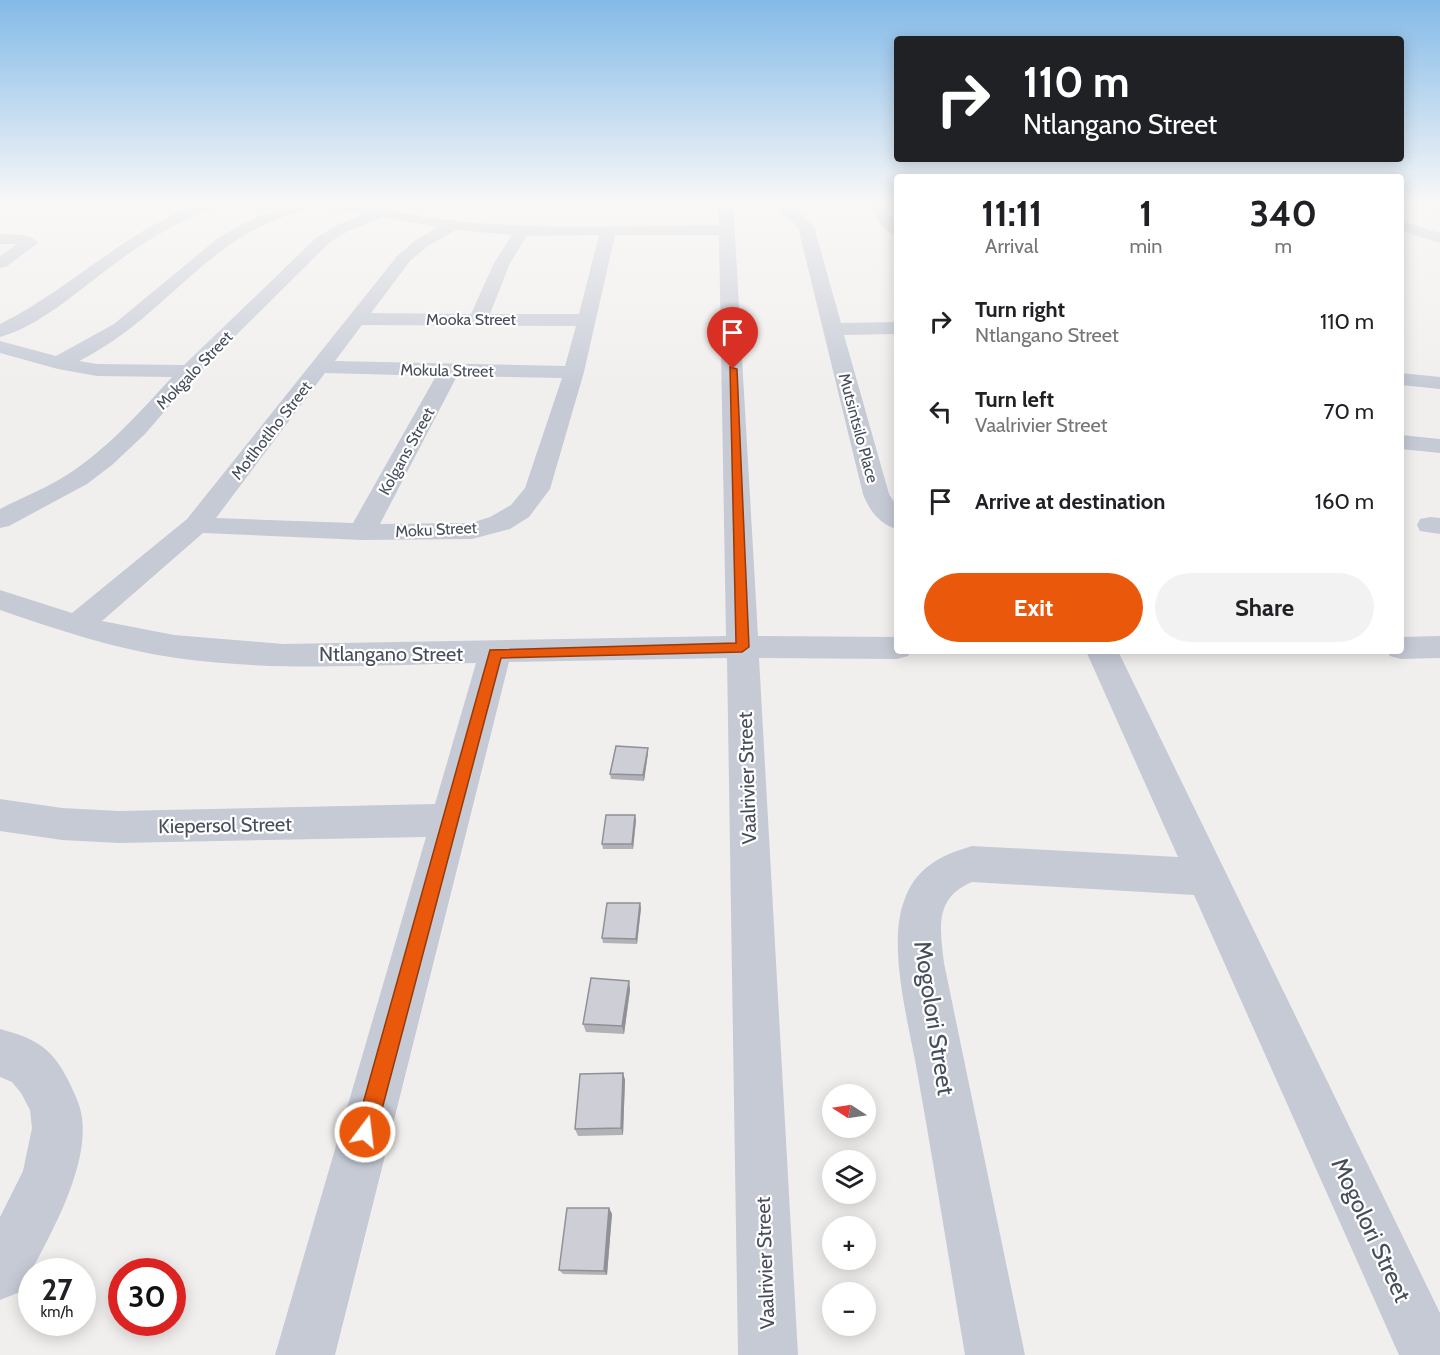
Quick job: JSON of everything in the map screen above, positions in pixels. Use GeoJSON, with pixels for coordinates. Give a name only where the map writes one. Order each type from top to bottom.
{"type":"FeatureCollection","features":[{"type":"Feature","properties":{"kind":"street"},"geometry":{"type":"LineString","coordinates":[[0,331],[44,309],[104,264]]}},
{"type":"Feature","properties":{"kind":"street"},"geometry":{"type":"LineString","coordinates":[[58,363],[120,329],[199,264]]}},
{"type":"Feature","properties":{"kind":"street","name":"Mokgalo Street"},"geometry":{"type":"LineString","coordinates":[[0,519],[70,484],[103,460],[137,429],[189,371],[298,264]]}},
{"type":"Feature","properties":{"kind":"street","name":"Motlhotlho Street"},"geometry":{"type":"LineString","coordinates":[[77,625],[197,525],[400,264]]}},
{"type":"Feature","properties":{"kind":"street"},"geometry":{"type":"LineString","coordinates":[[479,318],[501,264]]}},
{"type":"Feature","properties":{"kind":"street","name":"Moku Street"},"geometry":{"type":"LineString","coordinates":[[197,525],[362,532],[472,531],[500,523],[520,511],[537,489],[574,372],[600,264]]}},
{"type":"Feature","properties":{"kind":"street","name":"Vaalrivier Street"},"geometry":{"type":"LineString","coordinates":[[729,264],[768,1355]]}},
{"type":"Feature","properties":{"kind":"street","name":"Mutsintsilo Place"},"geometry":{"type":"LineString","coordinates":[[816,264],[876,494],[881,506],[894,518]]}},
{"type":"Feature","properties":{"kind":"street","name":"Mooka Street"},"geometry":{"type":"LineString","coordinates":[[357,319],[586,320]]}},
{"type":"Feature","properties":{"kind":"street"},"geometry":{"type":"LineString","coordinates":[[834,329],[894,328]]}},
{"type":"Feature","properties":{"kind":"street"},"geometry":{"type":"LineString","coordinates":[[0,347],[58,363],[104,370],[189,371]]}},
{"type":"Feature","properties":{"kind":"street","name":"Mokula Street"},"geometry":{"type":"LineString","coordinates":[[321,367],[574,372]]}},
{"type":"Feature","properties":{"kind":"street","name":"Kolgans Street"},"geometry":{"type":"LineString","coordinates":[[362,532],[450,370]]}},
{"type":"Feature","properties":{"kind":"street"},"geometry":{"type":"LineString","coordinates":[[1404,379],[1440,383]]}},
{"type":"Feature","properties":{"kind":"street"},"geometry":{"type":"LineString","coordinates":[[1404,442],[1440,446]]}},
{"type":"Feature","properties":{"kind":"street","name":"Ntlangano Street"},"geometry":{"type":"LineString","coordinates":[[0,600],[77,625],[158,644],[224,652],[283,655],[742,647],[894,648]]}},
{"type":"Feature","properties":{"kind":"street"},"geometry":{"type":"LineString","coordinates":[[1404,648],[1440,647]]}},
{"type":"Feature","properties":{"kind":"street"},"geometry":{"type":"LineString","coordinates":[[305,1355],[495,653]]}},
{"type":"Feature","properties":{"kind":"street","name":"Mogolori Street"},"geometry":{"type":"LineString","coordinates":[[1103,654],[1429,1355]]}},
{"type":"Feature","properties":{"kind":"street","name":"Kiepersol Street"},"geometry":{"type":"LineString","coordinates":[[0,815],[62,824],[119,827],[450,820]]}},
{"type":"Feature","properties":{"kind":"street","name":"Mogolori Street"},"geometry":{"type":"LineString","coordinates":[[995,1355],[930,1011],[919,930],[923,906],[933,886],[953,869],[972,864],[1205,877]]}},
{"type":"Feature","properties":{"kind":"street"},"geometry":{"type":"LineString","coordinates":[[0,1053],[22,1058],[40,1077],[55,1108],[56,1143],[46,1177],[0,1272]]}},
{"type":"Feature","properties":{"kind":"building"},"geometry":{"type":"Polygon","coordinates":[[[616,746],[648,748],[643,775],[610,774],[616,746]]]}},
{"type":"Feature","properties":{"kind":"building"},"geometry":{"type":"Polygon","coordinates":[[[606,815],[635,815],[632,844],[602,844],[606,815]]]}},
{"type":"Feature","properties":{"kind":"building"},"geometry":{"type":"Polygon","coordinates":[[[607,903],[640,903],[636,939],[602,938],[607,903]]]}},
{"type":"Feature","properties":{"kind":"building"},"geometry":{"type":"Polygon","coordinates":[[[591,978],[629,981],[622,1026],[583,1024],[591,978]]]}},
{"type":"Feature","properties":{"kind":"building"},"geometry":{"type":"Polygon","coordinates":[[[623,1073],[621,1128],[575,1129],[580,1074],[623,1073]]]}},
{"type":"Feature","properties":{"kind":"building"},"geometry":{"type":"Polygon","coordinates":[[[567,1208],[609,1208],[604,1271],[559,1270],[567,1208]]]}},
{"type":"Feature","properties":{"kind":"route"},"geometry":{"type":"LineString","coordinates":[[365,1132],[495,653],[742,647],[733,369]]}}]}
